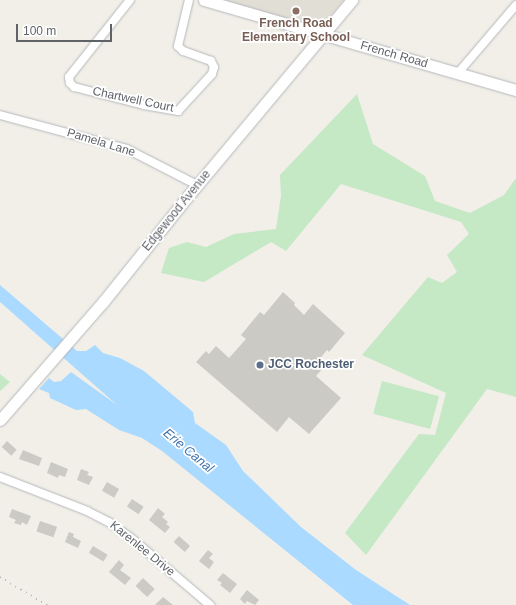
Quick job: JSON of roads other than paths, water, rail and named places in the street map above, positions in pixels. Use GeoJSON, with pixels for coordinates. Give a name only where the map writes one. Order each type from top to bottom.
{"type":"FeatureCollection","features":[{"type":"Feature","properties":{"kind":"street","name":"Chartwell Court"},"geometry":{"type":"LineString","coordinates":[[130,0],[69,77],[70,84],[74,87],[144,105],[178,111],[212,74],[214,67],[211,61],[183,51],[178,46],[189,0]]}},
{"type":"Feature","properties":{"kind":"street","name":"French Road"},"geometry":{"type":"LineString","coordinates":[[204,0],[516,90]]}},
{"type":"Feature","properties":{"kind":"street","name":"Edgewood Avenue"},"geometry":{"type":"LineString","coordinates":[[0,420],[137,261],[197,185],[352,0]]}},
{"type":"Feature","properties":{"kind":"street"},"geometry":{"type":"LineString","coordinates":[[458,73],[516,5]]}},
{"type":"Feature","properties":{"kind":"street","name":"Pamela Lane"},"geometry":{"type":"LineString","coordinates":[[0,115],[127,149],[197,185]]}},
{"type":"Feature","properties":{"kind":"street","name":"Karenlee Drive"},"geometry":{"type":"LineString","coordinates":[[0,477],[86,511],[109,522],[131,538],[210,605]]}},
{"type":"Feature","properties":{"kind":"water","name":"Erie Canal"},"geometry":{"type":"Polygon","coordinates":[[[0,285],[77,351],[86,351],[95,345],[103,353],[120,358],[144,371],[193,412],[195,423],[226,445],[243,471],[301,527],[356,570],[410,605],[353,605],[162,451],[142,438],[119,430],[86,409],[76,410],[50,398],[49,393],[39,389],[49,378],[54,382],[61,381],[71,372],[117,405],[0,302],[0,285]]]}},
{"type":"Feature","properties":{"kind":"railway"},"geometry":{"type":"LineString","coordinates":[[0,577],[47,605]]}},
{"type":"Feature","properties":{"kind":"place","name":"French Road Elementary School"},"geometry":{"type":"Point","coordinates":[296,11]}},
{"type":"Feature","properties":{"kind":"place","name":"JCC Rochester"},"geometry":{"type":"Point","coordinates":[260,365]}}]}
